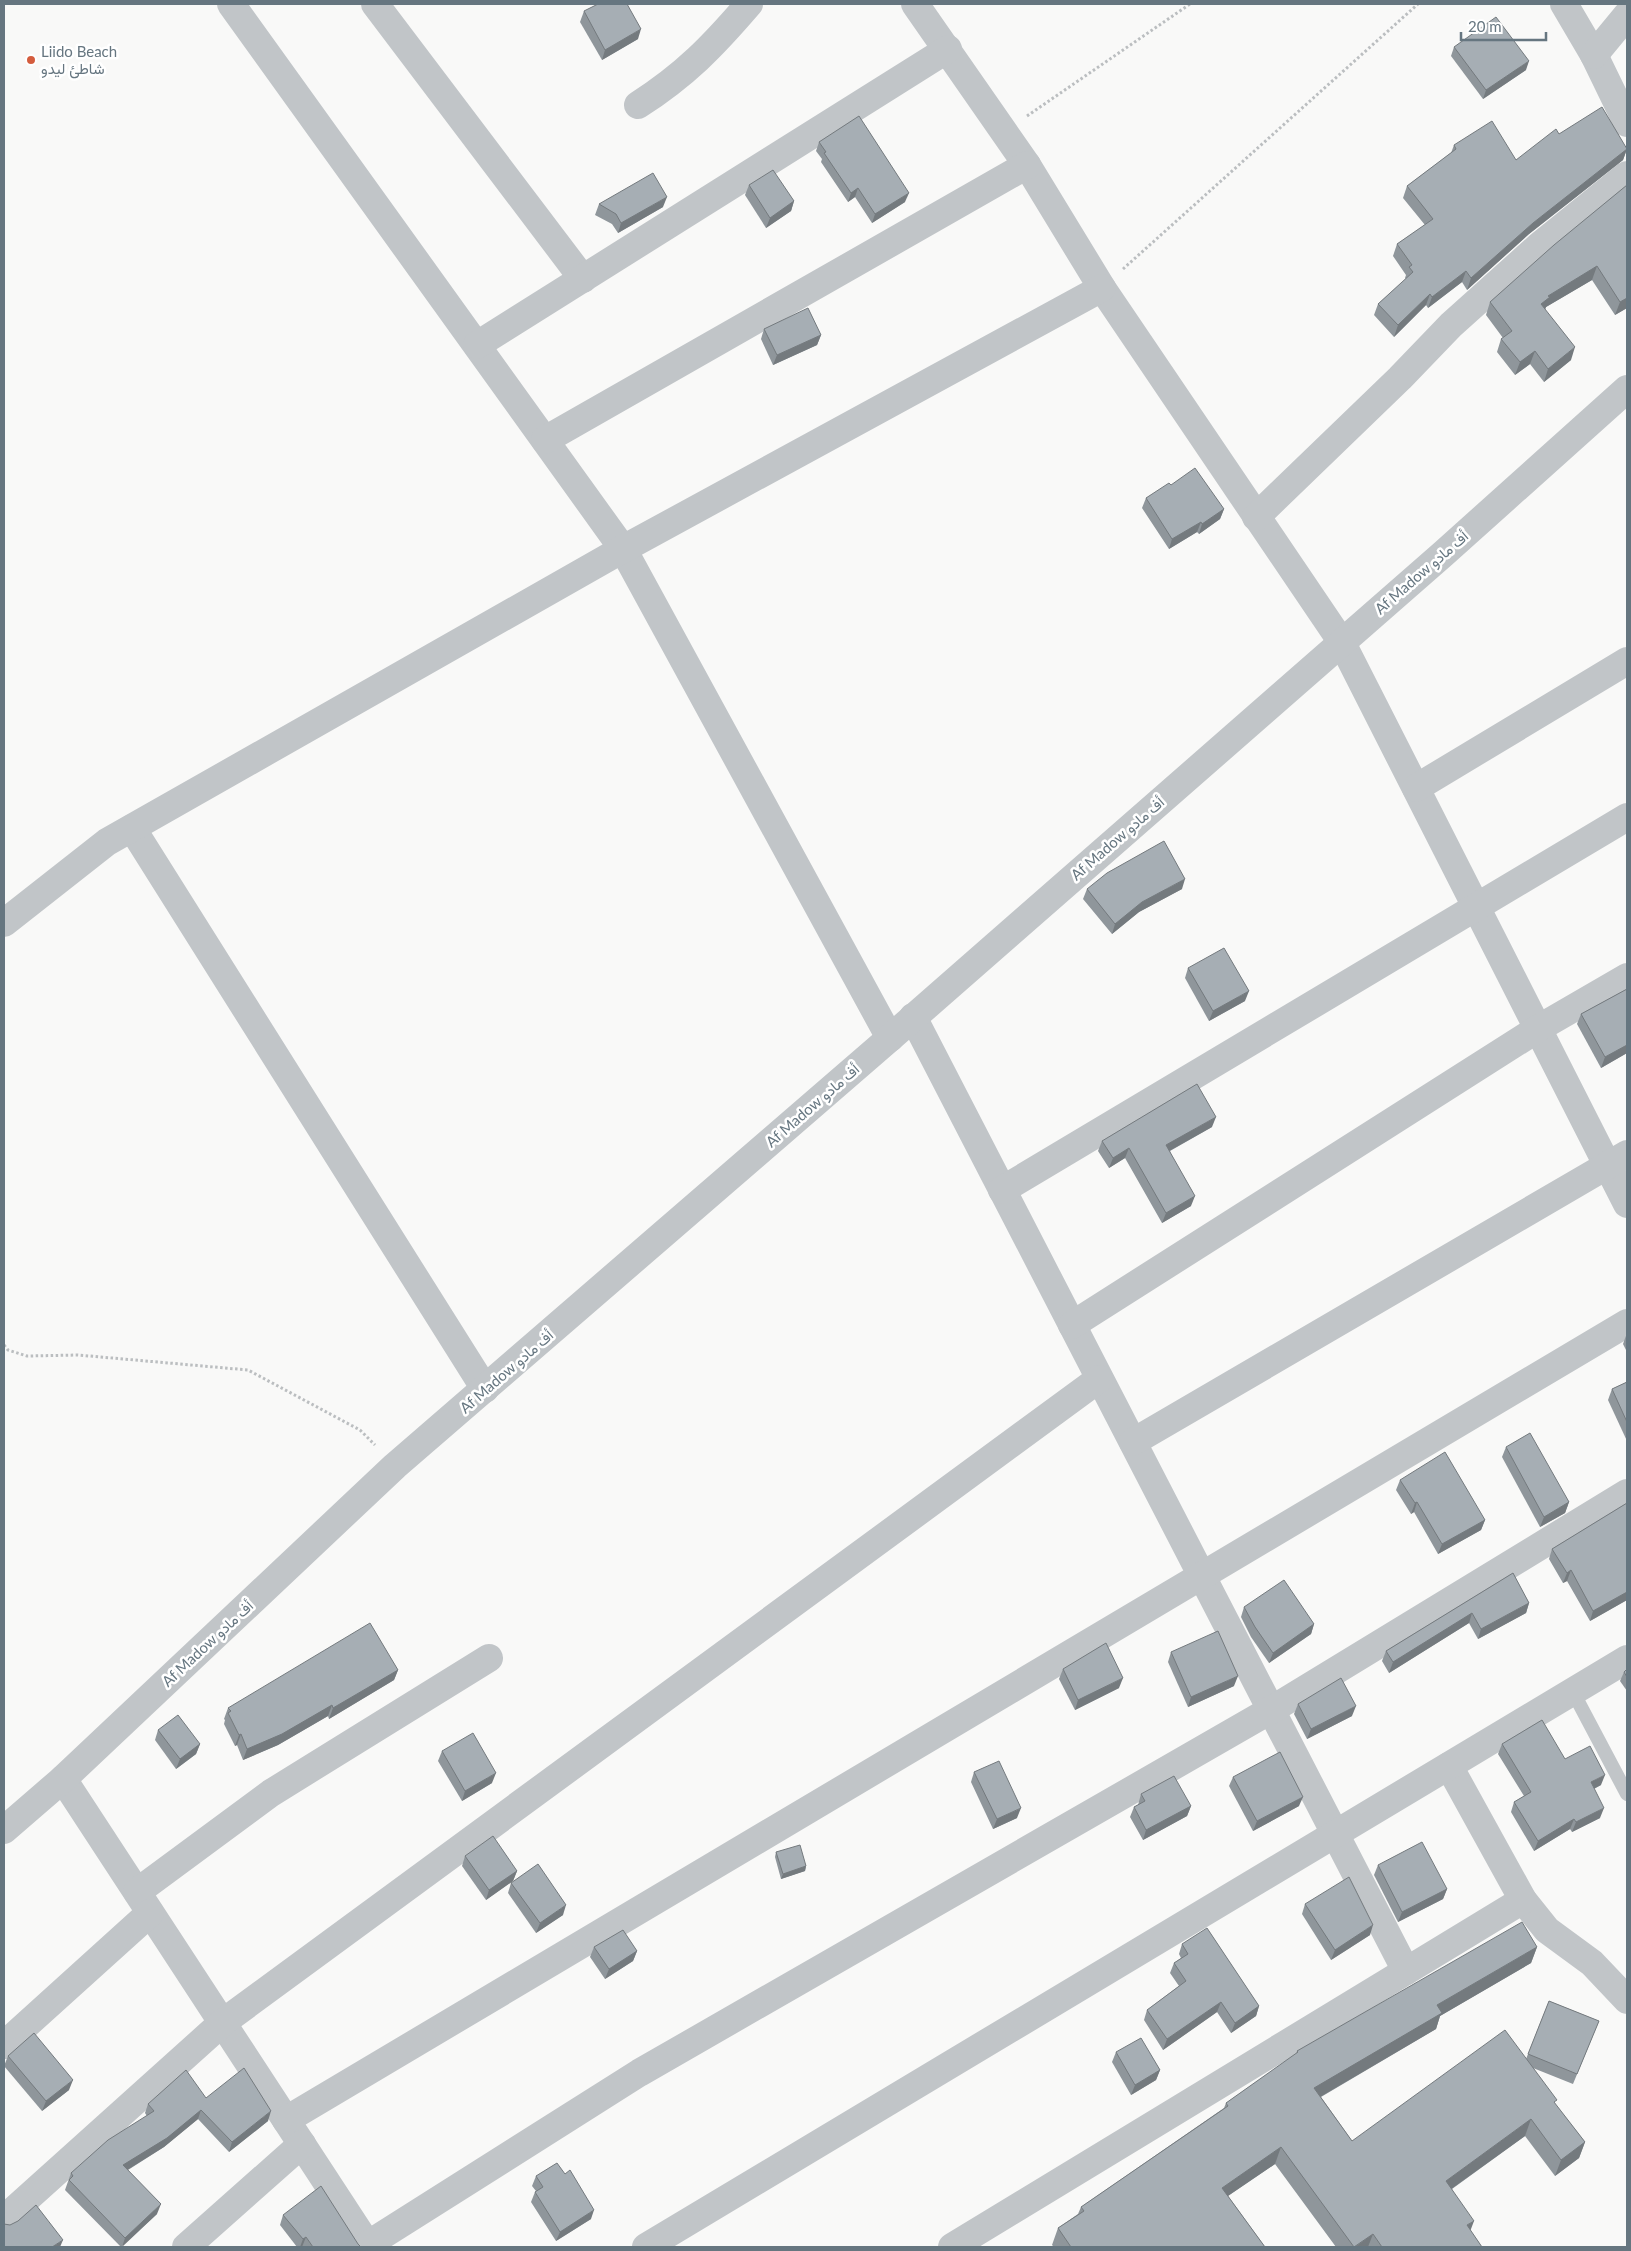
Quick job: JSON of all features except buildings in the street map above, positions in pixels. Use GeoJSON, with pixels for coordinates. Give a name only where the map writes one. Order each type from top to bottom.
{"type":"FeatureCollection","features":[{"type":"Feature","properties":{"kind":"street"},"geometry":{"type":"LineString","coordinates":[[231,4],[623,549],[890,1038]]}},
{"type":"Feature","properties":{"kind":"street"},"geometry":{"type":"LineString","coordinates":[[375,4],[583,279]]}},
{"type":"Feature","properties":{"kind":"street"},"geometry":{"type":"LineString","coordinates":[[638,105],[668,86],[710,48],[749,4]]}},
{"type":"Feature","properties":{"kind":"street"},"geometry":{"type":"LineString","coordinates":[[916,4],[1027,165],[1102,288],[1341,641],[1538,1028],[1617,1159],[1627,1204]]}},
{"type":"Feature","properties":{"kind":"street"},"geometry":{"type":"LineString","coordinates":[[1564,4],[1594,55],[1627,123]]}},
{"type":"Feature","properties":{"kind":"street"},"geometry":{"type":"LineString","coordinates":[[1594,55],[1627,16]]}},
{"type":"Feature","properties":{"kind":"street"},"geometry":{"type":"LineString","coordinates":[[477,345],[948,49]]}},
{"type":"Feature","properties":{"kind":"street"},"geometry":{"type":"LineString","coordinates":[[545,440],[1027,165]]}},
{"type":"Feature","properties":{"kind":"street"},"geometry":{"type":"LineString","coordinates":[[1256,517],[1400,378],[1451,325],[1539,246],[1627,175]]}},
{"type":"Feature","properties":{"kind":"street"},"geometry":{"type":"LineString","coordinates":[[4,923],[107,842],[623,549],[1102,288]]}},
{"type":"Feature","properties":{"kind":"street","name":"Af Madow أف مادو"},"geometry":{"type":"LineString","coordinates":[[4,1830],[63,1779],[395,1466],[890,1038],[1450,547],[1627,389]]}},
{"type":"Feature","properties":{"kind":"street"},"geometry":{"type":"LineString","coordinates":[[1416,788],[1627,661]]}},
{"type":"Feature","properties":{"kind":"street"},"geometry":{"type":"LineString","coordinates":[[1002,1190],[1627,817]]}},
{"type":"Feature","properties":{"kind":"street"},"geometry":{"type":"LineString","coordinates":[[132,828],[485,1389]]}},
{"type":"Feature","properties":{"kind":"street"},"geometry":{"type":"LineString","coordinates":[[1072,1325],[1538,1028],[1627,977]]}},
{"type":"Feature","properties":{"kind":"street"},"geometry":{"type":"LineString","coordinates":[[913,1017],[1406,1971]]}},
{"type":"Feature","properties":{"kind":"street"},"geometry":{"type":"LineString","coordinates":[[1133,1442],[1617,1159]]}},
{"type":"Feature","properties":{"kind":"street"},"geometry":{"type":"LineString","coordinates":[[286,2120],[1627,1323]]}},
{"type":"Feature","properties":{"kind":"street"},"geometry":{"type":"LineString","coordinates":[[4,2220],[222,2023],[1099,1379]]}},
{"type":"Feature","properties":{"kind":"street"},"geometry":{"type":"LineString","coordinates":[[63,1779],[368,2246],[639,2073],[1271,1710],[1627,1493]]}},
{"type":"Feature","properties":{"kind":"street"},"geometry":{"type":"LineString","coordinates":[[4,2045],[144,1902],[271,1793],[489,1658]]}},
{"type":"Feature","properties":{"kind":"street"},"geometry":{"type":"LineString","coordinates":[[646,2247],[1627,1659]]}},
{"type":"Feature","properties":{"kind":"street"},"geometry":{"type":"LineString","coordinates":[[1450,1766],[1524,1900],[1546,1930],[1592,1963],[1627,2000]]}},
{"type":"Feature","properties":{"kind":"street"},"geometry":{"type":"LineString","coordinates":[[952,2247],[1524,1900]]}},
{"type":"Feature","properties":{"kind":"street"},"geometry":{"type":"LineString","coordinates":[[186,2247],[302,2144]]}},
{"type":"Feature","properties":{"kind":"lane"},"geometry":{"type":"LineString","coordinates":[[1573,1692],[1627,1794]]}},
{"type":"Feature","properties":{"kind":"path"},"geometry":{"type":"LineString","coordinates":[[1004,132],[1190,4]]}},
{"type":"Feature","properties":{"kind":"path"},"geometry":{"type":"LineString","coordinates":[[1102,288],[1418,4]]}},
{"type":"Feature","properties":{"kind":"path"},"geometry":{"type":"LineString","coordinates":[[4,1345],[8,1350],[27,1356],[78,1355],[248,1370],[360,1430],[395,1466]]}},
{"type":"Feature","properties":{"kind":"place","name":"Liido Beach شاطئ ليدو"},"geometry":{"type":"Point","coordinates":[31,60]}}]}
